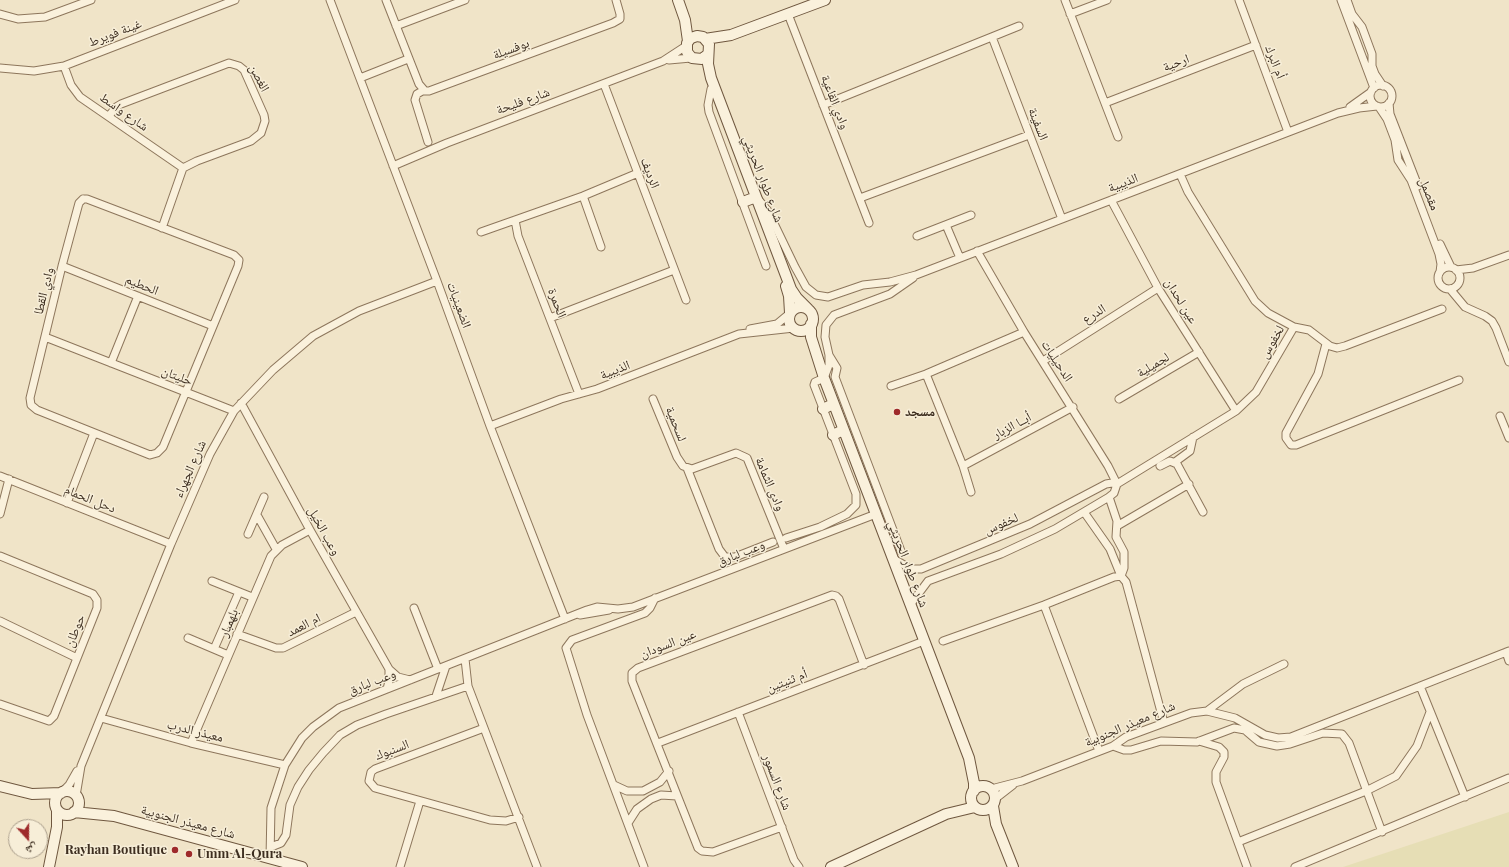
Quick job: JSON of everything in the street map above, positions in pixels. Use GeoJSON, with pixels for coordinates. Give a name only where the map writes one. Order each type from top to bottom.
{"type":"FeatureCollection","features":[{"type":"Feature","properties":{"kind":"street"},"geometry":{"type":"LineString","coordinates":[[0,14],[18,19],[45,17],[91,0]]}},
{"type":"Feature","properties":{"kind":"street","name":"غينة فويرط"},"geometry":{"type":"LineString","coordinates":[[0,68],[34,71],[64,66],[225,2],[235,0]]}},
{"type":"Feature","properties":{"kind":"street","name":"الضعينيات"},"geometry":{"type":"LineString","coordinates":[[330,0],[437,281],[490,426],[565,619]]}},
{"type":"Feature","properties":{"kind":"street"},"geometry":{"type":"LineString","coordinates":[[386,0],[408,59],[419,84],[424,90],[417,94],[415,100],[428,142]]}},
{"type":"Feature","properties":{"kind":"street"},"geometry":{"type":"LineString","coordinates":[[396,26],[465,0]]}},
{"type":"Feature","properties":{"kind":"street","name":"بوفسيلة"},"geometry":{"type":"LineString","coordinates":[[424,90],[434,90],[613,23],[620,19],[616,0]]}},
{"type":"Feature","properties":{"kind":"street"},"geometry":{"type":"LineString","coordinates":[[678,0],[685,20],[687,52],[692,58],[702,59],[731,35]]}},
{"type":"Feature","properties":{"kind":"street"},"geometry":{"type":"LineString","coordinates":[[687,43],[694,37],[703,38],[731,35],[825,0]]}},
{"type":"Feature","properties":{"kind":"street"},"geometry":{"type":"LineString","coordinates":[[1064,0],[1118,137]]}},
{"type":"Feature","properties":{"kind":"street"},"geometry":{"type":"LineString","coordinates":[[1070,14],[1107,0]]}},
{"type":"Feature","properties":{"kind":"street","name":"أم البرك"},"geometry":{"type":"LineString","coordinates":[[1239,0],[1288,132]]}},
{"type":"Feature","properties":{"kind":"street"},"geometry":{"type":"LineString","coordinates":[[1341,0],[1372,90],[1371,101],[1378,107],[1385,106],[1389,103],[1391,94],[1388,89],[1383,86],[1375,74],[1372,66],[1372,54],[1362,27],[1352,14],[1347,0]]}},
{"type":"Feature","properties":{"kind":"street","name":"وادي القاعية"},"geometry":{"type":"LineString","coordinates":[[788,14],[869,223]]}},
{"type":"Feature","properties":{"kind":"street"},"geometry":{"type":"LineString","coordinates":[[685,20],[709,44],[709,52]]}},
{"type":"Feature","properties":{"kind":"street"},"geometry":{"type":"LineString","coordinates":[[823,105],[1019,26]]}},
{"type":"Feature","properties":{"kind":"street","name":"السفينة"},"geometry":{"type":"LineString","coordinates":[[992,37],[1062,218]]}},
{"type":"Feature","properties":{"kind":"street","name":"شارع فليحة"},"geometry":{"type":"LineString","coordinates":[[663,61],[687,43]]}},
{"type":"Feature","properties":{"kind":"street","name":"ارحية"},"geometry":{"type":"LineString","coordinates":[[1105,103],[1256,45]]}},
{"type":"Feature","properties":{"kind":"street","name":"شارع طوار الحريثي"},"geometry":{"type":"LineString","coordinates":[[709,52],[711,78],[750,199],[791,289],[797,298],[808,309]]}},
{"type":"Feature","properties":{"kind":"street","name":"شارع فليحة"},"geometry":{"type":"LineString","coordinates":[[393,166],[447,143],[663,61],[692,58]]}},
{"type":"Feature","properties":{"kind":"street","name":"شارع طوار الحريثي"},"geometry":{"type":"LineString","coordinates":[[692,58],[703,71],[711,89],[750,199],[788,291],[789,314]]}},
{"type":"Feature","properties":{"kind":"street"},"geometry":{"type":"LineString","coordinates":[[360,78],[408,59]]}},
{"type":"Feature","properties":{"kind":"street","name":"الغصن"},"geometry":{"type":"LineString","coordinates":[[109,116],[116,106],[121,104],[229,63],[239,66],[244,70],[264,115],[265,121],[261,133],[251,141],[191,163],[183,168]]}},
{"type":"Feature","properties":{"kind":"street","name":"شارع واسط"},"geometry":{"type":"LineString","coordinates":[[64,66],[70,85],[76,92],[183,168]]}},
{"type":"Feature","properties":{"kind":"street","name":"الرديف"},"geometry":{"type":"LineString","coordinates":[[604,84],[686,300]]}},
{"type":"Feature","properties":{"kind":"street"},"geometry":{"type":"LineString","coordinates":[[1372,90],[1383,86]]}},
{"type":"Feature","properties":{"kind":"street","name":"الذيبية"},"geometry":{"type":"LineString","coordinates":[[750,199],[766,206],[795,267],[812,293],[820,297],[828,297],[863,285],[890,282],[916,275],[1338,113],[1358,103],[1372,90]]}},
{"type":"Feature","properties":{"kind":"street","name":"مقصمل"},"geometry":{"type":"LineString","coordinates":[[1389,103],[1390,114],[1443,251],[1454,269]]}},
{"type":"Feature","properties":{"kind":"street","name":"الذيبية"},"geometry":{"type":"LineString","coordinates":[[1338,113],[1359,108],[1378,107]]}},
{"type":"Feature","properties":{"kind":"street","name":"مقصمل"},"geometry":{"type":"LineString","coordinates":[[1378,107],[1388,119],[1394,136],[1398,160],[1411,180],[1439,254],[1441,264],[1440,272]]}},
{"type":"Feature","properties":{"kind":"street"},"geometry":{"type":"LineString","coordinates":[[860,198],[1029,135]]}},
{"type":"Feature","properties":{"kind":"street"},"geometry":{"type":"LineString","coordinates":[[162,228],[183,168]]}},
{"type":"Feature","properties":{"kind":"street"},"geometry":{"type":"LineString","coordinates":[[481,232],[582,196],[638,173]]}},
{"type":"Feature","properties":{"kind":"street","name":"لخفوس"},"geometry":{"type":"LineString","coordinates":[[892,558],[911,569],[921,569],[1030,524],[1106,484],[1117,484],[1170,459],[1193,437],[1236,411],[1256,392],[1294,327],[1268,313],[1255,301],[1188,192],[1180,174]]}},
{"type":"Feature","properties":{"kind":"street"},"geometry":{"type":"LineString","coordinates":[[582,196],[602,246]]}},
{"type":"Feature","properties":{"kind":"street","name":"وادي القطا"},"geometry":{"type":"LineString","coordinates":[[87,199],[162,228],[234,255],[239,260],[238,266],[163,447],[157,453],[150,455],[37,410],[31,405],[30,398],[79,203],[87,199]]}},
{"type":"Feature","properties":{"kind":"street"},"geometry":{"type":"LineString","coordinates":[[750,199],[766,266]]}},
{"type":"Feature","properties":{"kind":"street","name":"عين لحدان"},"geometry":{"type":"LineString","coordinates":[[1111,200],[1158,288],[1236,411]]}},
{"type":"Feature","properties":{"kind":"street"},"geometry":{"type":"LineString","coordinates":[[917,236],[971,215]]}},
{"type":"Feature","properties":{"kind":"street","name":"الحمرة"},"geometry":{"type":"LineString","coordinates":[[516,220],[518,236],[579,394]]}},
{"type":"Feature","properties":{"kind":"street"},"geometry":{"type":"LineString","coordinates":[[946,225],[960,258]]}},
{"type":"Feature","properties":{"kind":"street","name":"الدحيليات"},"geometry":{"type":"LineString","coordinates":[[977,251],[1024,332],[1073,407],[1117,484]]}},
{"type":"Feature","properties":{"kind":"street"},"geometry":{"type":"LineString","coordinates":[[1474,268],[1460,280],[1456,286],[1450,289],[1444,288],[1439,283],[1438,277],[1440,272],[1445,268],[1474,268],[1509,255]]}},
{"type":"Feature","properties":{"kind":"street","name":"الحطيم"},"geometry":{"type":"LineString","coordinates":[[62,266],[213,326]]}},
{"type":"Feature","properties":{"kind":"street"},"geometry":{"type":"LineString","coordinates":[[1454,269],[1460,280],[1460,300]]}},
{"type":"Feature","properties":{"kind":"street"},"geometry":{"type":"LineString","coordinates":[[550,318],[674,270]]}},
{"type":"Feature","properties":{"kind":"street","name":"الذيبية"},"geometry":{"type":"LineString","coordinates":[[823,408],[814,385],[815,382],[824,378],[828,370],[829,355],[824,334],[826,325],[831,318],[840,312],[894,292],[916,275]]}},
{"type":"Feature","properties":{"kind":"street","name":"شارع الجهراء"},"geometry":{"type":"LineString","coordinates":[[76,797],[81,766],[171,544],[210,454],[234,411],[292,352],[312,336],[359,311],[437,281]]}},
{"type":"Feature","properties":{"kind":"street"},"geometry":{"type":"LineString","coordinates":[[890,282],[894,288],[894,292]]}},
{"type":"Feature","properties":{"kind":"street","name":"الدرع"},"geometry":{"type":"LineString","coordinates":[[1043,361],[1158,288]]}},
{"type":"Feature","properties":{"kind":"street"},"geometry":{"type":"LineString","coordinates":[[1450,289],[1469,310],[1485,316],[1492,321],[1509,362]]}},
{"type":"Feature","properties":{"kind":"street"},"geometry":{"type":"LineString","coordinates":[[111,363],[138,296]]}},
{"type":"Feature","properties":{"kind":"street"},"geometry":{"type":"LineString","coordinates":[[798,307],[808,309],[813,317],[811,324],[803,330],[795,329],[788,320],[789,314],[798,307]]}},
{"type":"Feature","properties":{"kind":"street"},"geometry":{"type":"LineString","coordinates":[[1294,327],[1310,330],[1333,348],[1341,347],[1442,309]]}},
{"type":"Feature","properties":{"kind":"street","name":"الذيبية"},"geometry":{"type":"LineString","coordinates":[[490,426],[561,398],[597,389],[747,332],[755,327],[777,324],[789,314]]}},
{"type":"Feature","properties":{"kind":"street","name":"شارع طوار الحريثي"},"geometry":{"type":"LineString","coordinates":[[811,324],[811,337],[833,404],[969,758],[973,777],[973,793]]}},
{"type":"Feature","properties":{"kind":"street","name":"الذيبية"},"geometry":{"type":"LineString","coordinates":[[747,332],[795,329]]}},
{"type":"Feature","properties":{"kind":"street","name":"شارع طوار الحريثي"},"geometry":{"type":"LineString","coordinates":[[795,329],[805,340],[824,378]]}},
{"type":"Feature","properties":{"kind":"street"},"geometry":{"type":"LineString","coordinates":[[891,386],[926,374],[1024,332]]}},
{"type":"Feature","properties":{"kind":"street","name":"حليتان"},"geometry":{"type":"LineString","coordinates":[[45,336],[234,411]]}},
{"type":"Feature","properties":{"kind":"street"},"geometry":{"type":"LineString","coordinates":[[1326,344],[1318,374],[1286,433],[1288,442],[1291,445],[1296,445],[1459,380]]}},
{"type":"Feature","properties":{"kind":"street","name":"لجميلية"},"geometry":{"type":"LineString","coordinates":[[1119,399],[1199,352]]}},
{"type":"Feature","properties":{"kind":"street"},"geometry":{"type":"LineString","coordinates":[[829,355],[838,368],[836,378],[901,551]]}},
{"type":"Feature","properties":{"kind":"street"},"geometry":{"type":"LineString","coordinates":[[926,374],[963,466],[971,492]]}},
{"type":"Feature","properties":{"kind":"street","name":"لسحمية"},"geometry":{"type":"LineString","coordinates":[[654,399],[677,457],[683,466],[687,468]]}},
{"type":"Feature","properties":{"kind":"street","name":"وعب الخيل"},"geometry":{"type":"LineString","coordinates":[[241,403],[310,530],[389,669]]}},
{"type":"Feature","properties":{"kind":"street"},"geometry":{"type":"LineString","coordinates":[[786,538],[820,527],[847,514],[856,506],[856,494],[823,408],[833,404]]}},
{"type":"Feature","properties":{"kind":"street","name":"أبــا الزبار"},"geometry":{"type":"LineString","coordinates":[[963,466],[1073,407]]}},
{"type":"Feature","properties":{"kind":"street"},"geometry":{"type":"LineString","coordinates":[[1500,416],[1509,438]]}},
{"type":"Feature","properties":{"kind":"street"},"geometry":{"type":"LineString","coordinates":[[833,435],[844,430]]}},
{"type":"Feature","properties":{"kind":"street"},"geometry":{"type":"LineString","coordinates":[[67,503],[94,433]]}},
{"type":"Feature","properties":{"kind":"street"},"geometry":{"type":"LineString","coordinates":[[1160,466],[1170,459],[1190,451],[1193,437]]}},
{"type":"Feature","properties":{"kind":"street","name":"وادى الثمامة"},"geometry":{"type":"LineString","coordinates":[[687,468],[697,467],[736,453],[747,458],[784,549]]}},
{"type":"Feature","properties":{"kind":"street"},"geometry":{"type":"LineString","coordinates":[[1170,459],[1188,484],[1203,512]]}},
{"type":"Feature","properties":{"kind":"street"},"geometry":{"type":"LineString","coordinates":[[687,468],[719,548],[725,557],[734,557],[773,542]]}},
{"type":"Feature","properties":{"kind":"street","name":"دحل الحمام"},"geometry":{"type":"LineString","coordinates":[[0,476],[171,544]]}},
{"type":"Feature","properties":{"kind":"street"},"geometry":{"type":"LineString","coordinates":[[0,514],[8,479]]}},
{"type":"Feature","properties":{"kind":"street","name":"لخفوس"},"geometry":{"type":"LineString","coordinates":[[910,605],[930,579],[1019,546],[1084,512],[1109,497],[1114,493],[1117,484]]}},
{"type":"Feature","properties":{"kind":"street"},"geometry":{"type":"LineString","coordinates":[[1117,526],[1188,484]]}},
{"type":"Feature","properties":{"kind":"street"},"geometry":{"type":"LineString","coordinates":[[248,534],[264,497]]}},
{"type":"Feature","properties":{"kind":"street"},"geometry":{"type":"LineString","coordinates":[[1109,497],[1118,521],[1116,537],[1124,552],[1125,558],[1121,576]]}},
{"type":"Feature","properties":{"kind":"street"},"geometry":{"type":"LineString","coordinates":[[1084,512],[1110,549],[1121,576],[1126,582],[1164,723]]}},
{"type":"Feature","properties":{"kind":"street","name":"وعب لبارق"},"geometry":{"type":"LineString","coordinates":[[270,858],[271,808],[285,765],[302,738],[339,708],[565,619],[577,615],[628,608],[876,514]]}},
{"type":"Feature","properties":{"kind":"street"},"geometry":{"type":"LineString","coordinates":[[257,515],[276,549],[310,530]]}},
{"type":"Feature","properties":{"kind":"street","name":"بلهمبار"},"geometry":{"type":"LineString","coordinates":[[190,743],[252,597],[271,556],[276,549]]}},
{"type":"Feature","properties":{"kind":"street","name":"حوطان"},"geometry":{"type":"LineString","coordinates":[[0,556],[92,594],[97,600],[97,608],[54,716],[50,721],[0,704]]}},
{"type":"Feature","properties":{"kind":"street"},"geometry":{"type":"LineString","coordinates":[[943,641],[1044,605],[1114,577],[1121,576]]}},
{"type":"Feature","properties":{"kind":"street"},"geometry":{"type":"LineString","coordinates":[[212,580],[252,597]]}},
{"type":"Feature","properties":{"kind":"street"},"geometry":{"type":"LineString","coordinates":[[214,649],[239,592]]}},
{"type":"Feature","properties":{"kind":"street","name":"عين السودان"},"geometry":{"type":"LineString","coordinates":[[782,827],[713,852],[702,852],[698,848],[631,677],[634,670],[832,595],[839,599],[864,665]]}},
{"type":"Feature","properties":{"kind":"street"},"geometry":{"type":"LineString","coordinates":[[644,867],[587,715],[566,648],[572,640],[645,613],[656,598]]}},
{"type":"Feature","properties":{"kind":"street"},"geometry":{"type":"LineString","coordinates":[[1044,605],[1099,751]]}},
{"type":"Feature","properties":{"kind":"street"},"geometry":{"type":"LineString","coordinates":[[414,608],[438,669]]}},
{"type":"Feature","properties":{"kind":"street","name":"ام العمد"},"geometry":{"type":"LineString","coordinates":[[237,634],[276,648],[284,648],[356,612]]}},
{"type":"Feature","properties":{"kind":"street"},"geometry":{"type":"LineString","coordinates":[[0,621],[77,658]]}},
{"type":"Feature","properties":{"kind":"street"},"geometry":{"type":"LineString","coordinates":[[188,638],[228,655]]}},
{"type":"Feature","properties":{"kind":"street","name":"أم ثنيتين"},"geometry":{"type":"LineString","coordinates":[[658,743],[924,641]]}},
{"type":"Feature","properties":{"kind":"street"},"geometry":{"type":"LineString","coordinates":[[1207,711],[1235,718],[1265,735],[1284,738],[1302,734],[1507,652],[1509,661]]}},
{"type":"Feature","properties":{"kind":"street"},"geometry":{"type":"LineString","coordinates":[[465,659],[468,686],[537,867]]}},
{"type":"Feature","properties":{"kind":"street","name":"شارع معيذر الجنوبية"},"geometry":{"type":"LineString","coordinates":[[989,788],[1022,781],[1113,746],[1126,737],[1191,712],[1207,711],[1243,684],[1284,664]]}},
{"type":"Feature","properties":{"kind":"street"},"geometry":{"type":"LineString","coordinates":[[436,696],[446,666]]}},
{"type":"Feature","properties":{"kind":"street"},"geometry":{"type":"LineString","coordinates":[[389,669],[398,676],[410,680]]}},
{"type":"Feature","properties":{"kind":"street"},"geometry":{"type":"LineString","coordinates":[[387,689],[390,677],[389,669]]}},
{"type":"Feature","properties":{"kind":"street"},"geometry":{"type":"LineString","coordinates":[[271,846],[278,844],[285,838],[288,828],[290,805],[298,787],[316,761],[335,740],[357,725],[468,686]]}},
{"type":"Feature","properties":{"kind":"street"},"geometry":{"type":"LineString","coordinates":[[1420,686],[1465,797]]}},
{"type":"Feature","properties":{"kind":"street","name":"شارع السمور"},"geometry":{"type":"LineString","coordinates":[[738,712],[795,864],[799,867]]}},
{"type":"Feature","properties":{"kind":"street"},"geometry":{"type":"LineString","coordinates":[[1238,842],[1366,791],[1396,776],[1417,746],[1430,712]]}},
{"type":"Feature","properties":{"kind":"street","name":"معيذر الدرب"},"geometry":{"type":"LineString","coordinates":[[101,718],[190,743],[285,765]]}},
{"type":"Feature","properties":{"kind":"street","name":"السنبوك"},"geometry":{"type":"LineString","coordinates":[[484,728],[375,770],[369,776],[369,781],[375,788],[495,821],[506,821],[519,817]]}},
{"type":"Feature","properties":{"kind":"street"},"geometry":{"type":"LineString","coordinates":[[1200,741],[1234,728],[1245,730],[1259,742],[1278,746],[1290,744],[1323,733],[1337,732],[1346,737],[1382,832]]}},
{"type":"Feature","properties":{"kind":"street"},"geometry":{"type":"LineString","coordinates":[[1113,746],[1124,750],[1131,750],[1161,741],[1200,741],[1219,746],[1224,752],[1224,757],[1216,772],[1216,782],[1247,867]]}},
{"type":"Feature","properties":{"kind":"street","name":"شارع طوار الحريثي"},"geometry":{"type":"LineString","coordinates":[[969,758],[989,788]]}},
{"type":"Feature","properties":{"kind":"street","name":"شارع الجهراء"},"geometry":{"type":"LineString","coordinates":[[61,793],[81,766]]}},
{"type":"Feature","properties":{"kind":"street"},"geometry":{"type":"LineString","coordinates":[[614,785],[622,790],[632,792],[647,789],[660,782],[669,771]]}},
{"type":"Feature","properties":{"kind":"street"},"geometry":{"type":"LineString","coordinates":[[1295,867],[1509,778]]}},
{"type":"Feature","properties":{"kind":"street","name":"شارع معيذر الجنوبية"},"geometry":{"type":"LineString","coordinates":[[994,803],[1022,781]]}},
{"type":"Feature","properties":{"kind":"street"},"geometry":{"type":"LineString","coordinates":[[0,786],[32,794],[69,792],[76,797],[78,805],[55,842]]}},
{"type":"Feature","properties":{"kind":"street"},"geometry":{"type":"LineString","coordinates":[[831,867],[946,814],[980,787],[989,788],[994,794],[996,824],[1013,867]]}},
{"type":"Feature","properties":{"kind":"street"},"geometry":{"type":"LineString","coordinates":[[647,789],[651,799]]}},
{"type":"Feature","properties":{"kind":"street"},"geometry":{"type":"LineString","coordinates":[[49,867],[58,823],[56,799],[61,793]]}},
{"type":"Feature","properties":{"kind":"street"},"geometry":{"type":"LineString","coordinates":[[973,793],[972,800],[990,822],[1008,867]]}},
{"type":"Feature","properties":{"kind":"street"},"geometry":{"type":"LineString","coordinates":[[32,794],[64,814],[73,812]]}},
{"type":"Feature","properties":{"kind":"street"},"geometry":{"type":"LineString","coordinates":[[628,823],[637,809],[651,799],[661,795],[677,796]]}},
{"type":"Feature","properties":{"kind":"street","name":"شارع معيذر الجنوبية"},"geometry":{"type":"LineString","coordinates":[[76,797],[114,816]]}},
{"type":"Feature","properties":{"kind":"street"},"geometry":{"type":"LineString","coordinates":[[400,867],[420,800]]}},
{"type":"Feature","properties":{"kind":"street"},"geometry":{"type":"LineString","coordinates":[[946,814],[978,809],[988,810],[994,803]]}},
{"type":"Feature","properties":{"kind":"street","name":"شارع معيذر الجنوبية"},"geometry":{"type":"LineString","coordinates":[[73,812],[114,816],[302,867]]}},
{"type":"Feature","properties":{"kind":"shaded area"},"geometry":{"type":"Polygon","coordinates":[[[1509,812],[1509,867],[1343,867],[1509,812]]]}},
{"type":"Feature","properties":{"kind":"place","name":"مسجد"},"geometry":{"type":"Point","coordinates":[897,412]}},
{"type":"Feature","properties":{"kind":"place","name":"Rayhan Boutique"},"geometry":{"type":"Point","coordinates":[175,850]}},
{"type":"Feature","properties":{"kind":"place","name":"Umm Al-Qura"},"geometry":{"type":"Point","coordinates":[189,854]}}]}
